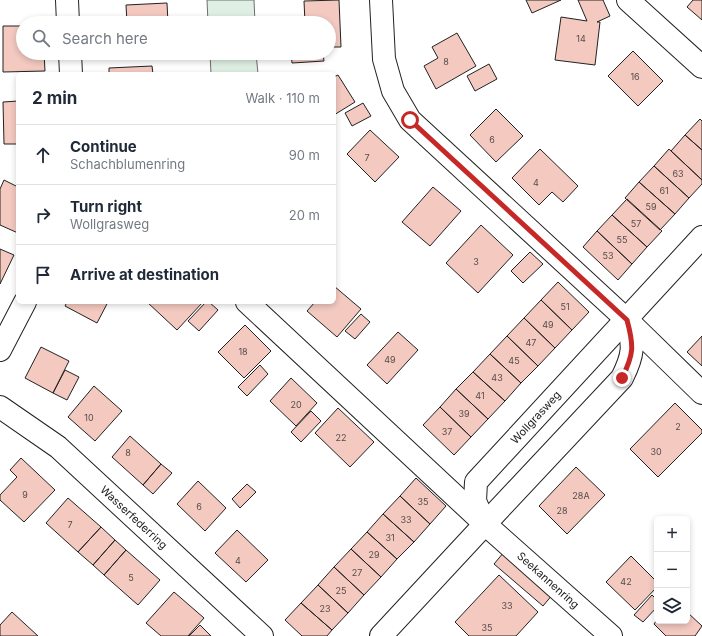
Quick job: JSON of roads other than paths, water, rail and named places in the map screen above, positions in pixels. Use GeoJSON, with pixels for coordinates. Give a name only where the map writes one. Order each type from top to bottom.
{"type":"FeatureCollection","features":[{"type":"Feature","properties":{"kind":"street"},"geometry":{"type":"LineString","coordinates":[[67,0],[68,16]]}},
{"type":"Feature","properties":{"kind":"street"},"geometry":{"type":"LineString","coordinates":[[381,0],[384,59],[393,91],[410,120],[627,320],[702,393]]}},
{"type":"Feature","properties":{"kind":"street"},"geometry":{"type":"LineString","coordinates":[[628,0],[702,67]]}},
{"type":"Feature","properties":{"kind":"street"},"geometry":{"type":"LineString","coordinates":[[70,60],[71,72]]}},
{"type":"Feature","properties":{"kind":"street","name":"Wollgrasweg"},"geometry":{"type":"LineString","coordinates":[[486,524],[475,501],[476,482],[702,237]]}},
{"type":"Feature","properties":{"kind":"street"},"geometry":{"type":"LineString","coordinates":[[0,350],[24,304]]}},
{"type":"Feature","properties":{"kind":"street"},"geometry":{"type":"LineString","coordinates":[[249,304],[486,524]]}},
{"type":"Feature","properties":{"kind":"street"},"geometry":{"type":"LineString","coordinates":[[382,636],[622,378],[630,361],[633,341],[627,320]]}},
{"type":"Feature","properties":{"kind":"street","name":"Wasserfederring"},"geometry":{"type":"LineString","coordinates":[[0,407],[58,447],[262,636]]}},
{"type":"Feature","properties":{"kind":"street","name":"Seekannenring"},"geometry":{"type":"LineString","coordinates":[[486,524],[611,636]]}}]}
